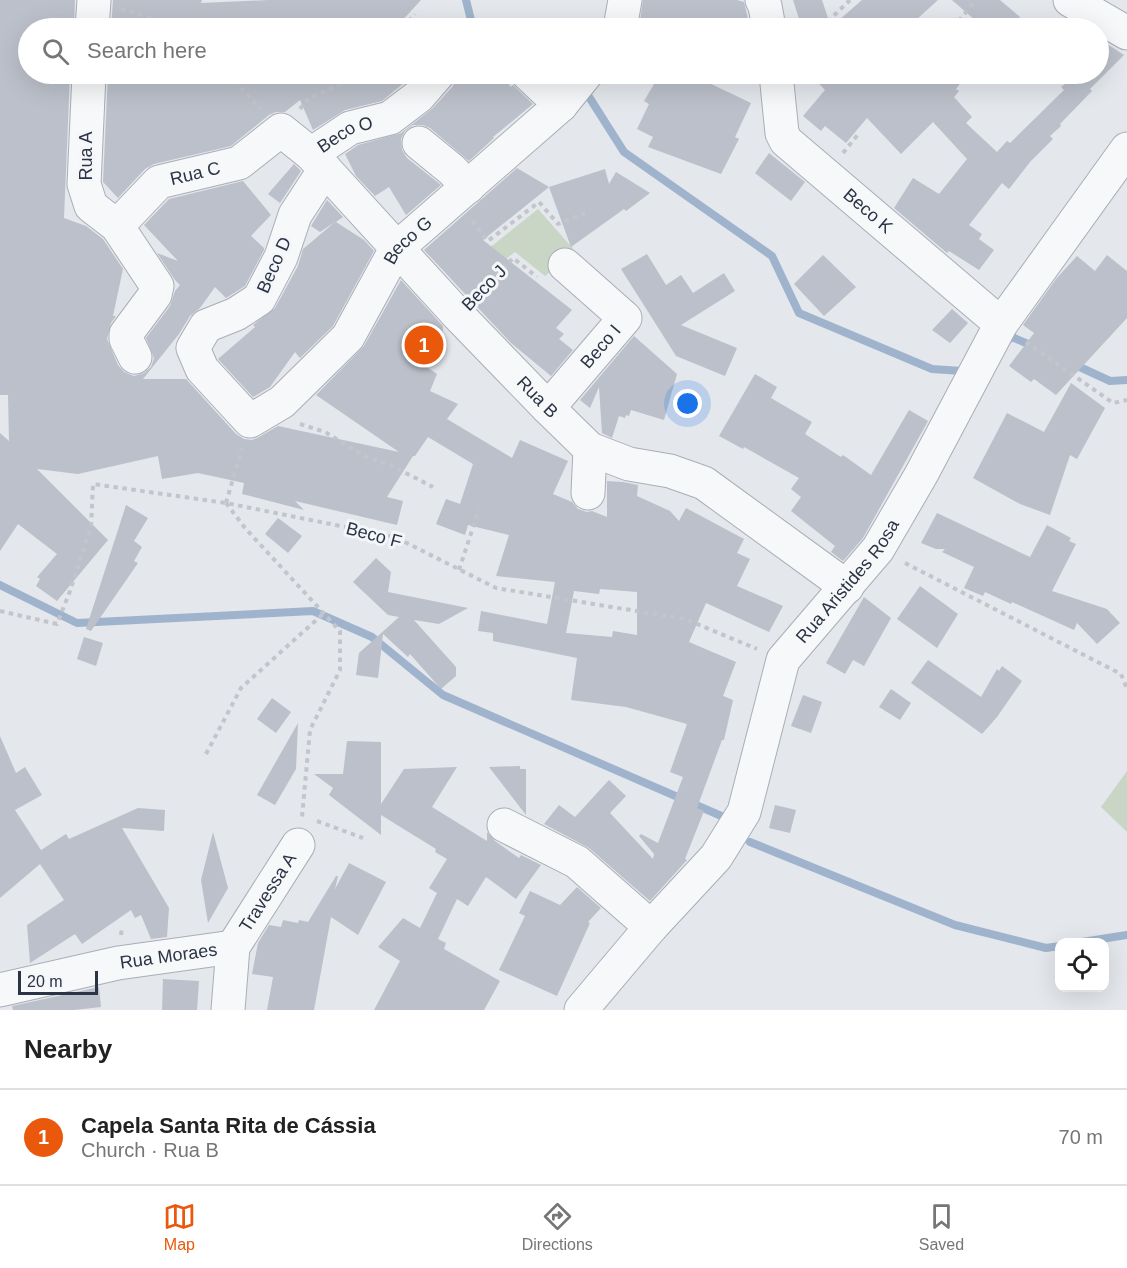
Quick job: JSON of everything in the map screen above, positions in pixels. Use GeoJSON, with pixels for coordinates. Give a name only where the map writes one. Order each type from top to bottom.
{"type":"FeatureCollection","features":[{"type":"Feature","properties":{"kind":"street"},"geometry":{"type":"LineString","coordinates":[[93,18],[94,0]]}},
{"type":"Feature","properties":{"kind":"street"},"geometry":{"type":"LineString","coordinates":[[622,18],[625,0]]}},
{"type":"Feature","properties":{"kind":"street"},"geometry":{"type":"LineString","coordinates":[[762,0],[767,18]]}},
{"type":"Feature","properties":{"kind":"street"},"geometry":{"type":"LineString","coordinates":[[1070,0],[1101,18]]}},
{"type":"Feature","properties":{"kind":"street"},"geometry":{"type":"LineString","coordinates":[[1109,23],[1127,33]]}},
{"type":"Feature","properties":{"kind":"street","name":"Rua A"},"geometry":{"type":"LineString","coordinates":[[89,84],[84,184],[91,206],[117,226],[157,286],[155,296],[126,334],[126,339],[135,357]]}},
{"type":"Feature","properties":{"kind":"street","name":"Beco O"},"geometry":{"type":"LineString","coordinates":[[318,161],[350,128],[390,118],[419,96],[429,84]]}},
{"type":"Feature","properties":{"kind":"street"},"geometry":{"type":"LineString","coordinates":[[539,84],[561,105]]}},
{"type":"Feature","properties":{"kind":"street","name":"Beco G"},"geometry":{"type":"LineString","coordinates":[[250,422],[282,402],[348,337],[396,249],[561,105],[578,84]]}},
{"type":"Feature","properties":{"kind":"street","name":"Beco K"},"geometry":{"type":"LineString","coordinates":[[780,84],[782,133],[786,141],[1000,324]]}},
{"type":"Feature","properties":{"kind":"street","name":"Rua C"},"geometry":{"type":"LineString","coordinates":[[117,226],[159,182],[239,163],[272,121]]}},
{"type":"Feature","properties":{"kind":"street","name":"Rua B"},"geometry":{"type":"LineString","coordinates":[[272,121],[318,161],[458,315],[590,449],[629,464],[670,471],[704,483],[847,587]]}},
{"type":"Feature","properties":{"kind":"street"},"geometry":{"type":"LineString","coordinates":[[419,142],[452,170],[461,194]]}},
{"type":"Feature","properties":{"kind":"street","name":"Rua Aristides Rosa"},"geometry":{"type":"LineString","coordinates":[[580,1010],[651,927],[716,857],[744,812],[783,660],[878,549],[921,475],[1000,324],[1127,149]]}},
{"type":"Feature","properties":{"kind":"street","name":"Beco D"},"geometry":{"type":"LineString","coordinates":[[250,422],[202,369],[193,348],[206,326],[236,314],[259,300],[281,257],[295,215],[318,161]]}},
{"type":"Feature","properties":{"kind":"street","name":"Beco I"},"geometry":{"type":"LineString","coordinates":[[548,408],[625,318],[565,265]]}},
{"type":"Feature","properties":{"kind":"street"},"geometry":{"type":"LineString","coordinates":[[588,493],[590,449]]}},
{"type":"Feature","properties":{"kind":"street"},"geometry":{"type":"LineString","coordinates":[[504,825],[577,862],[651,927]]}},
{"type":"Feature","properties":{"kind":"street","name":"Travessa A"},"geometry":{"type":"LineString","coordinates":[[228,1010],[233,947],[301,830]]}},
{"type":"Feature","properties":{"kind":"street","name":"Rua Moraes"},"geometry":{"type":"LineString","coordinates":[[0,990],[118,963],[233,947]]}},
{"type":"Feature","properties":{"kind":"path"},"geometry":{"type":"LineString","coordinates":[[94,0],[151,18]]}},
{"type":"Feature","properties":{"kind":"path"},"geometry":{"type":"LineString","coordinates":[[831,18],[850,0]]}},
{"type":"Feature","properties":{"kind":"path"},"geometry":{"type":"LineString","coordinates":[[961,18],[976,0]]}},
{"type":"Feature","properties":{"kind":"path"},"geometry":{"type":"LineString","coordinates":[[412,18],[415,14]]}},
{"type":"Feature","properties":{"kind":"path"},"geometry":{"type":"LineString","coordinates":[[238,84],[272,121],[309,98],[340,84]]}},
{"type":"Feature","properties":{"kind":"path"},"geometry":{"type":"LineString","coordinates":[[461,194],[488,241],[539,202],[558,224],[590,211]]}},
{"type":"Feature","properties":{"kind":"path","name":"Beco J"},"geometry":{"type":"LineString","coordinates":[[458,315],[513,258],[543,282],[565,265]]}},
{"type":"Feature","properties":{"kind":"path"},"geometry":{"type":"LineString","coordinates":[[1000,324],[1113,403],[1127,400]]}},
{"type":"Feature","properties":{"kind":"path"},"geometry":{"type":"LineString","coordinates":[[282,402],[289,420],[325,432],[366,457],[390,465],[433,487]]}},
{"type":"Feature","properties":{"kind":"path"},"geometry":{"type":"LineString","coordinates":[[250,422],[226,503],[245,528],[340,632],[340,670],[310,730],[301,830],[363,838]]}},
{"type":"Feature","properties":{"kind":"path","name":"Beco F"},"geometry":{"type":"LineString","coordinates":[[0,612],[57,624],[91,527],[93,484],[226,503],[395,537],[496,588],[685,619],[783,660]]}},
{"type":"Feature","properties":{"kind":"path"},"geometry":{"type":"LineString","coordinates":[[459,570],[479,508]]}},
{"type":"Feature","properties":{"kind":"path"},"geometry":{"type":"LineString","coordinates":[[878,549],[1121,674],[1127,689]]}},
{"type":"Feature","properties":{"kind":"path"},"geometry":{"type":"LineString","coordinates":[[206,754],[242,688],[324,613]]}},
{"type":"Feature","properties":{"kind":"green space"},"geometry":{"type":"Polygon","coordinates":[[[538,209],[576,252],[545,276],[515,252],[501,263],[488,249],[538,209]]]}},
{"type":"Feature","properties":{"kind":"green space"},"geometry":{"type":"Polygon","coordinates":[[[1127,771],[1127,832],[1101,807],[1127,771]]]}},
{"type":"Feature","properties":{"kind":"building"},"geometry":{"type":"Polygon","coordinates":[[[0,0],[75,0],[74,18],[18,18],[18,84],[70,84],[64,218],[86,226],[103,239],[123,269],[113,316],[116,316],[111,323],[107,339],[118,365],[124,372],[134,376],[144,373],[151,367],[154,358],[146,338],[170,306],[175,291],[180,285],[157,253],[178,261],[144,225],[169,199],[243,181],[271,215],[251,236],[264,250],[245,286],[226,298],[215,287],[200,308],[190,316],[179,334],[143,379],[186,379],[236,434],[244,439],[252,440],[278,426],[399,452],[316,395],[364,346],[401,280],[443,326],[442,340],[422,364],[437,374],[430,391],[458,404],[447,419],[512,458],[520,440],[568,461],[553,494],[572,502],[578,509],[607,517],[607,481],[623,482],[638,485],[637,496],[670,511],[679,521],[686,508],[744,539],[737,553],[750,559],[737,586],[783,606],[769,632],[706,603],[689,642],[736,662],[723,696],[733,700],[724,740],[722,740],[697,808],[704,811],[685,859],[687,860],[650,901],[589,848],[544,824],[559,805],[575,817],[609,780],[626,796],[610,813],[653,859],[654,854],[639,836],[641,834],[658,843],[683,777],[670,772],[687,724],[626,707],[571,700],[577,658],[493,641],[493,633],[478,631],[481,611],[547,624],[555,582],[496,576],[509,535],[468,525],[465,535],[436,524],[446,499],[460,504],[473,464],[428,437],[387,497],[403,501],[397,525],[295,501],[304,510],[242,494],[244,483],[198,473],[162,479],[158,456],[78,474],[37,469],[108,540],[57,601],[36,586],[40,579],[37,577],[57,554],[18,524],[0,551],[0,433],[9,441],[8,395],[0,395],[0,0]],[[600,589],[599,594],[574,591],[566,633],[612,637],[613,631],[637,635],[637,592],[600,589]]]}},
{"type":"Feature","properties":{"kind":"building"},"geometry":{"type":"Polygon","coordinates":[[[113,0],[202,0],[201,3],[268,0],[421,0],[405,18],[112,18],[113,0]]]}},
{"type":"Feature","properties":{"kind":"building"},"geometry":{"type":"Polygon","coordinates":[[[643,0],[737,0],[744,2],[748,18],[640,18],[643,0]]]}},
{"type":"Feature","properties":{"kind":"building"},"geometry":{"type":"Polygon","coordinates":[[[793,0],[822,0],[828,18],[799,18],[793,0]]]}},
{"type":"Feature","properties":{"kind":"building"},"geometry":{"type":"Polygon","coordinates":[[[862,0],[938,0],[918,18],[841,18],[862,0]]]}},
{"type":"Feature","properties":{"kind":"building"},"geometry":{"type":"Polygon","coordinates":[[[952,0],[1000,0],[1020,17],[1019,18],[973,18],[952,0]]]}},
{"type":"Feature","properties":{"kind":"building"},"geometry":{"type":"Polygon","coordinates":[[[1109,45],[1124,55],[1109,70],[1109,45]]]}},
{"type":"Feature","properties":{"kind":"building"},"geometry":{"type":"Polygon","coordinates":[[[108,84],[403,84],[382,101],[345,110],[313,130],[300,100],[285,112],[269,115],[231,146],[154,164],[145,169],[118,198],[103,182],[108,84]]]}},
{"type":"Feature","properties":{"kind":"building"},"geometry":{"type":"Polygon","coordinates":[[[454,84],[508,84],[511,87],[513,85],[533,104],[493,137],[469,161],[430,128],[413,125],[405,131],[401,139],[402,150],[407,158],[441,185],[406,215],[389,187],[375,196],[356,176],[345,154],[358,145],[401,133],[433,108],[454,84]]]}},
{"type":"Feature","properties":{"kind":"building"},"geometry":{"type":"Polygon","coordinates":[[[654,84],[711,84],[751,103],[735,137],[739,139],[721,174],[648,147],[653,137],[637,129],[649,104],[644,101],[654,84]]]}},
{"type":"Feature","properties":{"kind":"building"},"geometry":{"type":"Polygon","coordinates":[[[819,84],[960,84],[956,89],[959,91],[954,97],[972,117],[966,123],[997,152],[1007,141],[1010,143],[1064,90],[1061,87],[1065,84],[1095,84],[1090,89],[1092,91],[1050,136],[1053,139],[1030,162],[1009,189],[1002,183],[969,225],[982,234],[979,239],[994,250],[979,270],[949,251],[947,253],[894,208],[913,178],[939,194],[967,159],[933,122],[901,154],[867,118],[846,143],[825,126],[821,131],[803,116],[825,90],[819,84]]]}},
{"type":"Feature","properties":{"kind":"building"},"geometry":{"type":"Polygon","coordinates":[[[769,153],[805,182],[791,201],[755,173],[769,153]]]}},
{"type":"Feature","properties":{"kind":"building"},"geometry":{"type":"Polygon","coordinates":[[[294,164],[301,171],[280,203],[268,194],[294,164]]]}},
{"type":"Feature","properties":{"kind":"building"},"geometry":{"type":"Polygon","coordinates":[[[517,168],[549,187],[483,240],[572,310],[556,328],[564,334],[559,339],[573,350],[551,376],[511,343],[424,250],[517,168]]]}},
{"type":"Feature","properties":{"kind":"building"},"geometry":{"type":"Polygon","coordinates":[[[605,169],[609,184],[616,172],[650,193],[571,247],[549,187],[605,169]]]}},
{"type":"Feature","properties":{"kind":"building"},"geometry":{"type":"Polygon","coordinates":[[[327,200],[343,217],[336,222],[364,240],[374,251],[333,326],[300,358],[295,352],[270,387],[253,397],[218,359],[255,327],[253,325],[275,308],[298,266],[303,249],[335,222],[320,232],[311,226],[327,200]]]}},
{"type":"Feature","properties":{"kind":"building"},"geometry":{"type":"Polygon","coordinates":[[[647,254],[666,285],[681,275],[693,293],[724,273],[735,291],[681,325],[737,348],[725,376],[676,356],[621,269],[647,254]]]}},
{"type":"Feature","properties":{"kind":"building"},"geometry":{"type":"Polygon","coordinates":[[[823,255],[856,287],[824,316],[794,284],[823,255]]]}},
{"type":"Feature","properties":{"kind":"building"},"geometry":{"type":"Polygon","coordinates":[[[1107,255],[1127,271],[1127,318],[1056,395],[1034,379],[1031,382],[1009,366],[1034,333],[1023,325],[1056,279],[1077,256],[1095,271],[1107,255]]]}},
{"type":"Feature","properties":{"kind":"building"},"geometry":{"type":"Polygon","coordinates":[[[952,309],[968,323],[950,343],[932,330],[952,309]]]}},
{"type":"Feature","properties":{"kind":"building"},"geometry":{"type":"Polygon","coordinates":[[[634,336],[677,374],[664,420],[631,410],[629,416],[626,415],[625,418],[619,416],[612,438],[602,433],[599,387],[590,408],[580,400],[634,336]]]}},
{"type":"Feature","properties":{"kind":"building"},"geometry":{"type":"Polygon","coordinates":[[[755,374],[777,387],[771,398],[812,422],[805,434],[841,457],[843,455],[871,475],[909,410],[928,421],[863,538],[843,561],[831,552],[835,546],[791,511],[801,497],[791,489],[799,478],[744,447],[743,449],[719,436],[755,374]]]}},
{"type":"Feature","properties":{"kind":"building"},"geometry":{"type":"Polygon","coordinates":[[[1071,383],[1105,408],[1077,459],[1070,455],[1050,515],[1020,504],[973,478],[1007,413],[1044,432],[1071,383]]]}},
{"type":"Feature","properties":{"kind":"building"},"geometry":{"type":"Polygon","coordinates":[[[126,505],[148,518],[134,541],[142,547],[134,561],[138,563],[91,631],[86,629],[126,505]]]}},
{"type":"Feature","properties":{"kind":"building"},"geometry":{"type":"Polygon","coordinates":[[[937,513],[1030,557],[1047,525],[1071,538],[1069,541],[1076,544],[1052,591],[1107,609],[1120,623],[1097,644],[1077,623],[1074,630],[1012,602],[1011,604],[985,592],[983,596],[964,588],[974,567],[942,552],[945,549],[936,549],[921,543],[937,513]]]}},
{"type":"Feature","properties":{"kind":"building"},"geometry":{"type":"Polygon","coordinates":[[[278,518],[302,536],[288,553],[265,534],[278,518]]]}},
{"type":"Feature","properties":{"kind":"building"},"geometry":{"type":"Polygon","coordinates":[[[376,558],[391,572],[388,592],[468,608],[439,624],[414,620],[456,667],[456,676],[441,689],[410,654],[408,657],[383,634],[378,678],[356,675],[359,653],[399,617],[388,615],[353,582],[376,558]]]}},
{"type":"Feature","properties":{"kind":"building"},"geometry":{"type":"Polygon","coordinates":[[[920,586],[958,614],[937,648],[897,619],[920,586]]]}},
{"type":"Feature","properties":{"kind":"building"},"geometry":{"type":"Polygon","coordinates":[[[864,597],[891,618],[864,666],[853,660],[845,674],[826,663],[864,597]]]}},
{"type":"Feature","properties":{"kind":"building"},"geometry":{"type":"Polygon","coordinates":[[[84,637],[103,643],[96,666],[77,659],[84,637]]]}},
{"type":"Feature","properties":{"kind":"building"},"geometry":{"type":"Polygon","coordinates":[[[928,660],[981,697],[997,669],[999,671],[1002,666],[1022,681],[982,734],[911,683],[928,660]]]}},
{"type":"Feature","properties":{"kind":"building"},"geometry":{"type":"Polygon","coordinates":[[[891,689],[911,703],[900,720],[879,707],[891,689]]]}},
{"type":"Feature","properties":{"kind":"building"},"geometry":{"type":"Polygon","coordinates":[[[803,695],[822,702],[811,733],[791,726],[803,695]]]}},
{"type":"Feature","properties":{"kind":"building"},"geometry":{"type":"Polygon","coordinates":[[[272,698],[291,712],[276,733],[257,719],[272,698]]]}},
{"type":"Feature","properties":{"kind":"building"},"geometry":{"type":"Polygon","coordinates":[[[298,723],[296,769],[275,805],[257,795],[298,723]]]}},
{"type":"Feature","properties":{"kind":"building"},"geometry":{"type":"Polygon","coordinates":[[[0,736],[16,773],[25,767],[42,795],[15,810],[41,850],[66,834],[69,839],[138,808],[165,810],[164,831],[122,828],[169,908],[167,937],[151,939],[141,915],[135,918],[131,910],[82,944],[75,934],[30,963],[27,925],[64,900],[40,864],[0,898],[0,736]]]}},
{"type":"Feature","properties":{"kind":"building"},"geometry":{"type":"Polygon","coordinates":[[[347,741],[381,742],[381,804],[404,769],[457,767],[432,807],[487,841],[487,832],[495,841],[519,858],[521,855],[541,865],[516,899],[486,877],[468,906],[457,899],[438,939],[446,943],[444,949],[500,981],[484,1010],[374,1010],[400,961],[378,947],[403,918],[420,928],[437,893],[429,888],[447,859],[435,852],[436,849],[381,815],[381,835],[329,795],[333,788],[314,774],[343,774],[347,741]]]}},
{"type":"Feature","properties":{"kind":"building"},"geometry":{"type":"Polygon","coordinates":[[[520,766],[520,769],[526,769],[526,815],[489,767],[520,766]]]}},
{"type":"Feature","properties":{"kind":"building"},"geometry":{"type":"Polygon","coordinates":[[[775,805],[796,810],[790,833],[769,828],[775,805]]]}},
{"type":"Feature","properties":{"kind":"building"},"geometry":{"type":"Polygon","coordinates":[[[213,832],[228,888],[208,923],[201,880],[213,832]]]}},
{"type":"Feature","properties":{"kind":"building"},"geometry":{"type":"Polygon","coordinates":[[[349,863],[386,882],[358,935],[331,917],[314,1010],[267,1010],[273,977],[252,974],[258,943],[269,925],[281,927],[283,920],[308,922],[338,876],[335,889],[349,863]]]}},
{"type":"Feature","properties":{"kind":"building"},"geometry":{"type":"Polygon","coordinates":[[[577,887],[601,908],[588,922],[590,923],[557,996],[499,970],[525,916],[519,913],[530,891],[560,905],[577,887]]]}},
{"type":"Feature","properties":{"kind":"building"},"geometry":{"type":"Polygon","coordinates":[[[163,979],[199,981],[197,1010],[162,1010],[163,979]]]}},
{"type":"Feature","properties":{"kind":"building"},"geometry":{"type":"Polygon","coordinates":[[[99,987],[101,1007],[74,1010],[13,1010],[12,1006],[99,987]]]}},
{"type":"Feature","properties":{"kind":"waterway"},"geometry":{"type":"LineString","coordinates":[[466,0],[470,18]]}},
{"type":"Feature","properties":{"kind":"waterway"},"geometry":{"type":"LineString","coordinates":[[584,89],[624,152],[772,256],[799,313],[932,369],[962,371],[968,367]]}},
{"type":"Feature","properties":{"kind":"waterway"},"geometry":{"type":"LineString","coordinates":[[1004,343],[1012,337],[1035,347]]}},
{"type":"Feature","properties":{"kind":"waterway"},"geometry":{"type":"LineString","coordinates":[[1071,363],[1110,381],[1127,380]]}},
{"type":"Feature","properties":{"kind":"waterway"},"geometry":{"type":"LineString","coordinates":[[0,585],[77,623],[313,611],[372,637],[443,695],[726,818]]}},
{"type":"Feature","properties":{"kind":"waterway"},"geometry":{"type":"LineString","coordinates":[[750,842],[955,925],[1046,948],[1055,947]]}},
{"type":"Feature","properties":{"kind":"waterway"},"geometry":{"type":"LineString","coordinates":[[1108,938],[1127,935]]}},
{"type":"Feature","properties":{"kind":"place","name":"Capela Santa Rita de Cássia"},"geometry":{"type":"Point","coordinates":[424,345]}}]}
